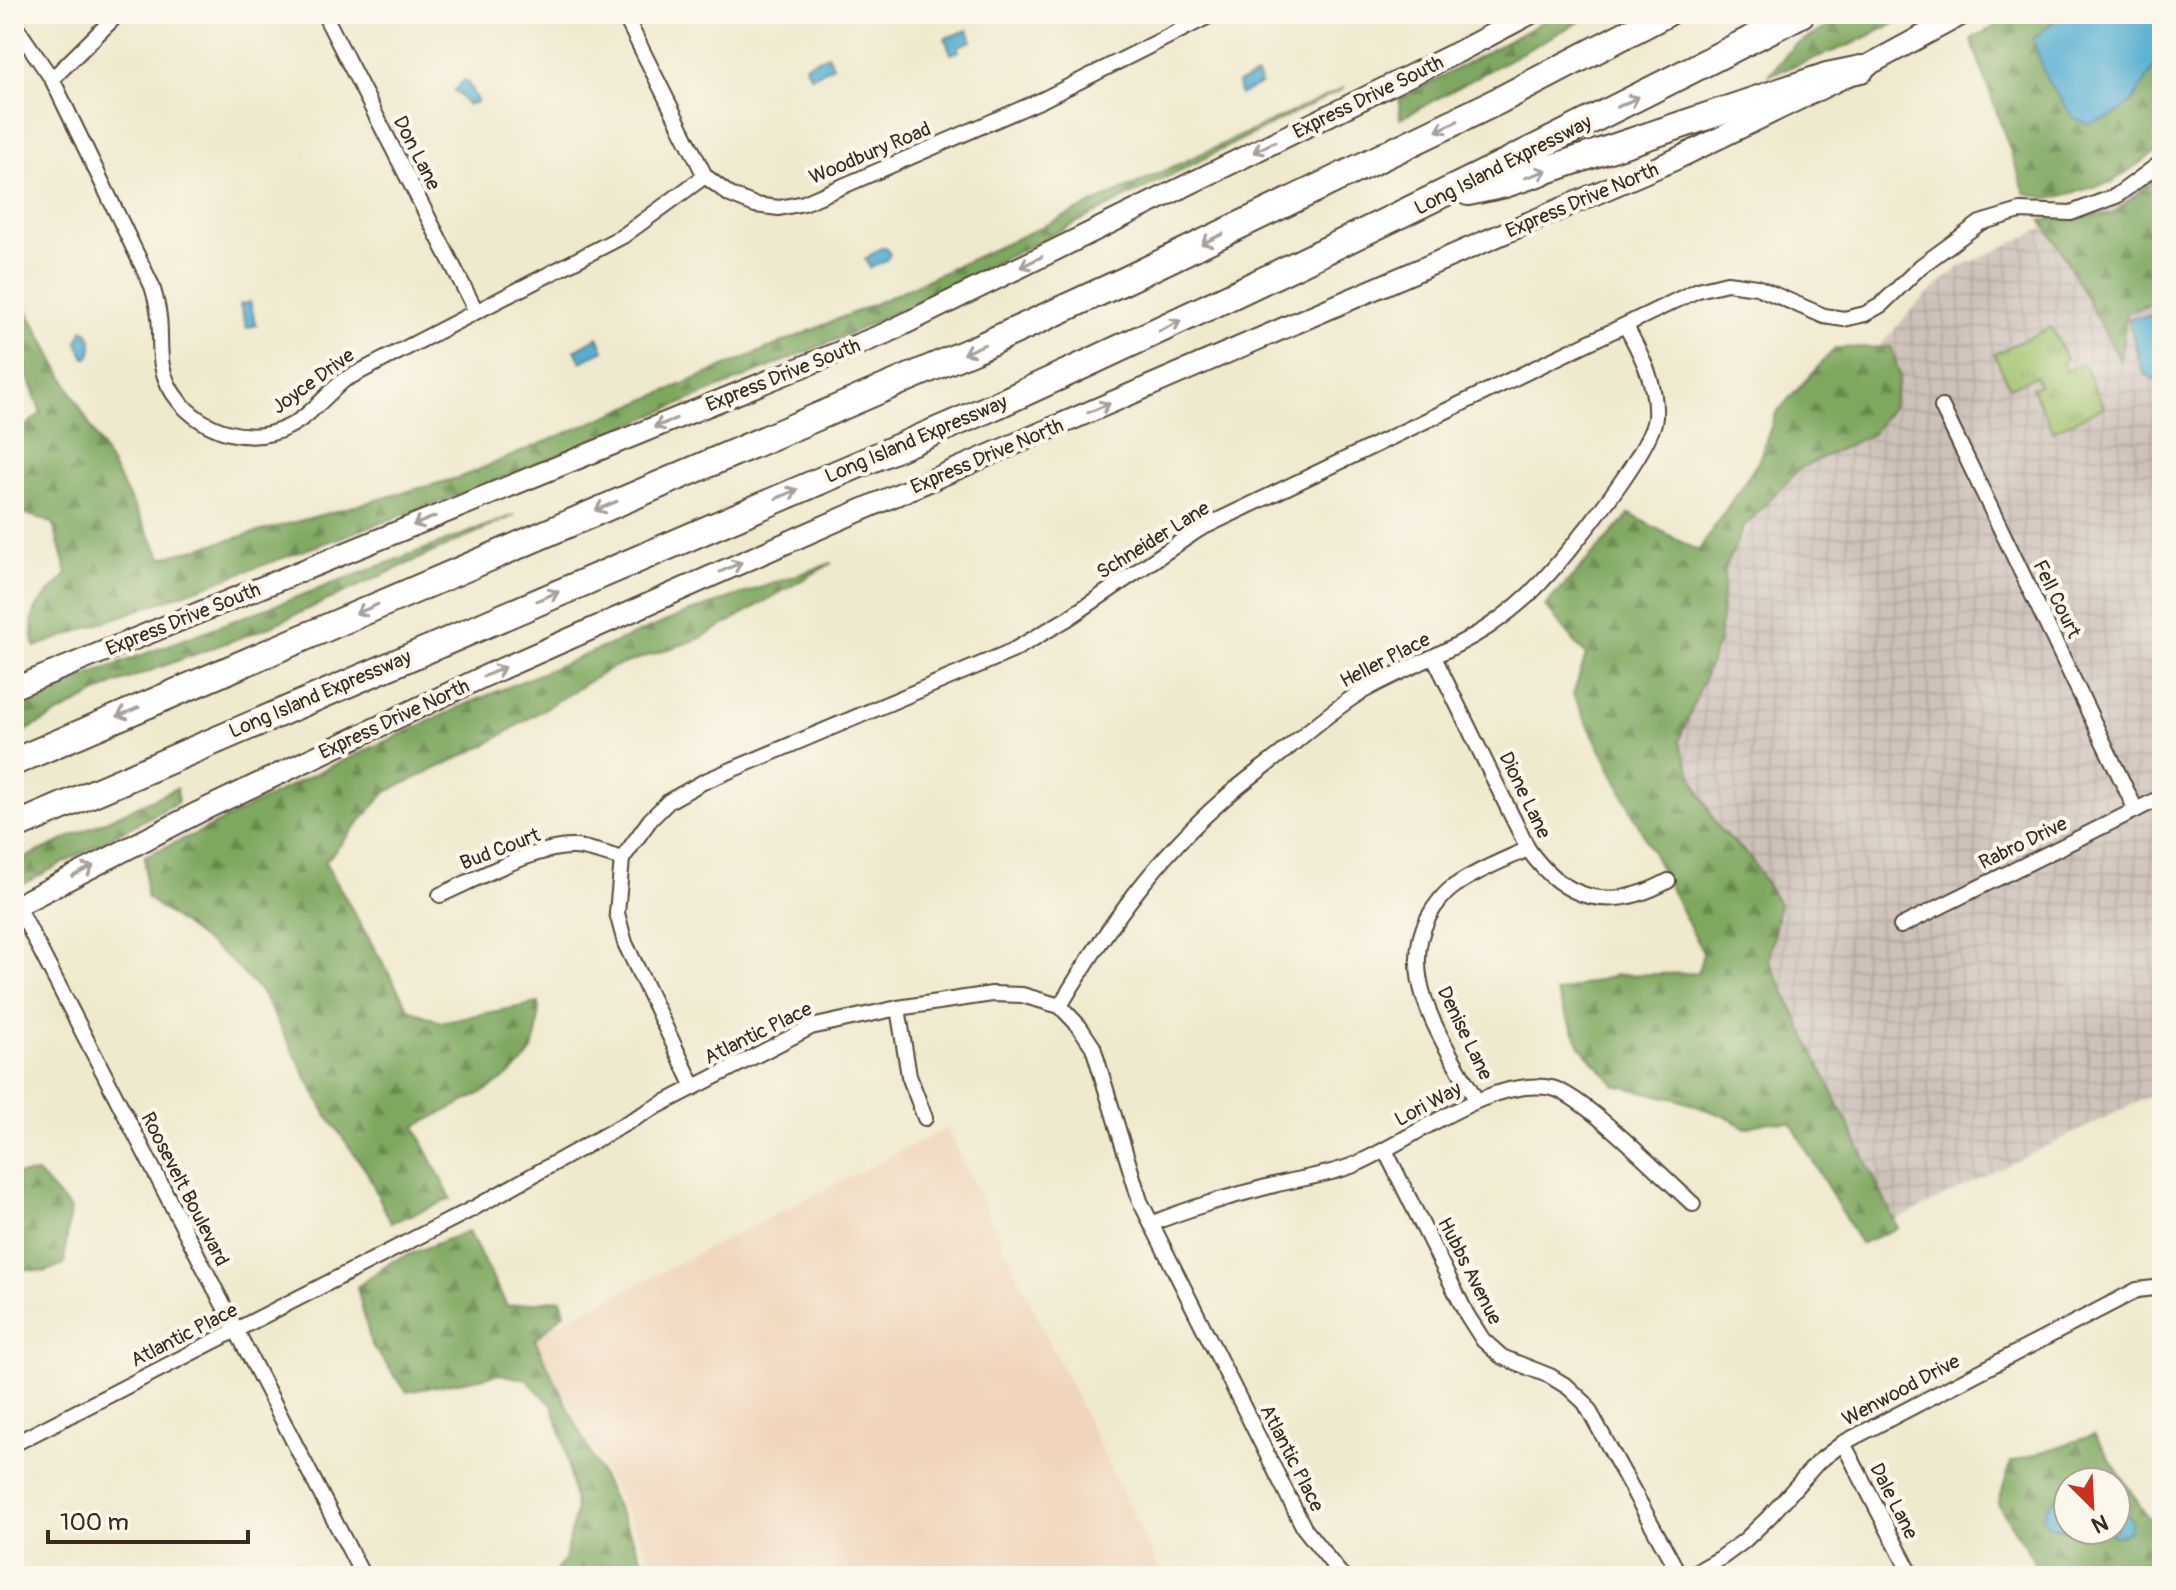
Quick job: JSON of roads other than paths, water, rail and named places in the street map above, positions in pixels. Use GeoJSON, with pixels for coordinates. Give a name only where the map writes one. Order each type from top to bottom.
{"type":"FeatureCollection","features":[{"type":"Feature","properties":{"kind":"highway"},"geometry":{"type":"LineString","coordinates":[[1500,100],[1545,63],[1625,14]]}},
{"type":"Feature","properties":{"kind":"highway"},"geometry":{"type":"LineString","coordinates":[[14,762],[987,343],[1183,253],[1500,100],[1665,14]]}},
{"type":"Feature","properties":{"kind":"highway","name":"Long Island Expressway"},"geometry":{"type":"LineString","coordinates":[[14,827],[997,405],[1151,335],[1433,200],[1801,14]]}},
{"type":"Feature","properties":{"kind":"highway"},"geometry":{"type":"LineString","coordinates":[[1433,200],[1505,184],[1827,76],[1861,69]]}},
{"type":"Feature","properties":{"kind":"main road","name":"Express Drive South"},"geometry":{"type":"LineString","coordinates":[[14,688],[886,333],[1530,14]]}},
{"type":"Feature","properties":{"kind":"main road","name":"Express Drive North"},"geometry":{"type":"LineString","coordinates":[[15,906],[199,812],[485,676],[836,521],[1674,160],[1861,69],[1963,14]]}},
{"type":"Feature","properties":{"kind":"street"},"geometry":{"type":"LineString","coordinates":[[52,79],[118,14]]}},
{"type":"Feature","properties":{"kind":"street","name":"Don Lane"},"geometry":{"type":"LineString","coordinates":[[324,14],[476,311]]}},
{"type":"Feature","properties":{"kind":"street","name":"Woodbury Road"},"geometry":{"type":"LineString","coordinates":[[624,14],[705,176],[730,195],[755,205],[779,208],[804,203],[1042,100],[1213,14]]}},
{"type":"Feature","properties":{"kind":"street","name":"Joyce Drive"},"geometry":{"type":"LineString","coordinates":[[14,24],[52,79],[152,286],[159,316],[162,367],[172,391],[188,411],[210,426],[237,436],[264,436],[288,428],[308,415],[344,380],[623,236],[705,176]]}},
{"type":"Feature","properties":{"kind":"street","name":"Schneider Lane"},"geometry":{"type":"LineString","coordinates":[[622,859],[659,810],[692,788],[1012,651],[1067,619],[1198,530],[1698,290],[1727,283],[1757,287],[1824,316],[1844,319],[1865,314],[1881,305],[1942,250],[1980,223],[2020,211],[2071,213],[2116,196],[2162,162]]}},
{"type":"Feature","properties":{"kind":"street","name":"Heller Place"},"geometry":{"type":"LineString","coordinates":[[1060,1006],[1091,953],[1133,896],[1175,846],[1224,799],[1335,709],[1361,692],[1489,627],[1544,579],[1626,476],[1645,446],[1655,421],[1654,395],[1648,369],[1626,326]]}},
{"type":"Feature","properties":{"kind":"street","name":"Fell Court"},"geometry":{"type":"LineString","coordinates":[[1942,407],[2136,810]]}},
{"type":"Feature","properties":{"kind":"street","name":"Dione Lane"},"geometry":{"type":"LineString","coordinates":[[1434,657],[1528,849],[1544,872],[1569,889],[1607,900],[1649,892],[1668,881]]}},
{"type":"Feature","properties":{"kind":"street","name":"Rabro Drive"},"geometry":{"type":"LineString","coordinates":[[1901,926],[2162,797]]}},
{"type":"Feature","properties":{"kind":"street","name":"Bud Court"},"geometry":{"type":"LineString","coordinates":[[440,895],[546,851],[572,847],[622,859]]}},
{"type":"Feature","properties":{"kind":"street","name":"Denise Lane"},"geometry":{"type":"LineString","coordinates":[[1476,1100],[1423,997],[1416,966],[1419,935],[1433,908],[1453,886],[1528,849]]}},
{"type":"Feature","properties":{"kind":"street"},"geometry":{"type":"LineString","coordinates":[[622,859],[617,913],[625,943],[694,1087]]}},
{"type":"Feature","properties":{"kind":"street","name":"Roosevelt Boulevard"},"geometry":{"type":"LineString","coordinates":[[15,906],[363,1576]]}},
{"type":"Feature","properties":{"kind":"street","name":"Atlantic Place"},"geometry":{"type":"LineString","coordinates":[[14,1444],[486,1202],[694,1087],[811,1027],[898,1008],[992,994],[1022,995],[1060,1006],[1093,1047],[1130,1171],[1151,1224],[1304,1528],[1342,1576]]}},
{"type":"Feature","properties":{"kind":"street"},"geometry":{"type":"LineString","coordinates":[[898,1008],[909,1076],[925,1118]]}},
{"type":"Feature","properties":{"kind":"street","name":"Lori Way"},"geometry":{"type":"LineString","coordinates":[[1151,1224],[1214,1201],[1326,1174],[1385,1150],[1476,1100],[1530,1086],[1555,1089],[1582,1103],[1693,1204]]}},
{"type":"Feature","properties":{"kind":"street","name":"Hubbs Avenue"},"geometry":{"type":"LineString","coordinates":[[1385,1150],[1467,1315],[1483,1340],[1502,1357],[1550,1376],[1568,1387],[1585,1403],[1680,1576]]}},
{"type":"Feature","properties":{"kind":"street","name":"Wenwood Drive"},"geometry":{"type":"LineString","coordinates":[[1689,1576],[1744,1541],[1817,1463],[1843,1443],[2137,1290],[2162,1287]]}},
{"type":"Feature","properties":{"kind":"street","name":"Dale Lane"},"geometry":{"type":"LineString","coordinates":[[1843,1443],[1912,1576]]}},
{"type":"Feature","properties":{"kind":"water"},"geometry":{"type":"Polygon","coordinates":[[[2062,14],[2162,14],[2162,54],[2132,102],[2109,118],[2087,124],[2074,118],[2047,80],[2033,39],[2062,14]]]}},
{"type":"Feature","properties":{"kind":"water"},"geometry":{"type":"Polygon","coordinates":[[[968,30],[972,41],[958,46],[959,51],[951,54],[945,38],[968,30]]]}},
{"type":"Feature","properties":{"kind":"water"},"geometry":{"type":"Polygon","coordinates":[[[828,55],[833,66],[811,77],[805,65],[828,55]]]}},
{"type":"Feature","properties":{"kind":"water"},"geometry":{"type":"Polygon","coordinates":[[[1257,75],[1261,84],[1240,95],[1238,83],[1257,75]]]}},
{"type":"Feature","properties":{"kind":"water"},"geometry":{"type":"Polygon","coordinates":[[[464,80],[477,101],[475,103],[467,105],[454,91],[464,80]]]}},
{"type":"Feature","properties":{"kind":"water"},"geometry":{"type":"Polygon","coordinates":[[[886,248],[890,254],[886,261],[870,268],[865,259],[886,248]]]}},
{"type":"Feature","properties":{"kind":"water"},"geometry":{"type":"Polygon","coordinates":[[[250,302],[256,325],[247,328],[240,305],[250,302]]]}},
{"type":"Feature","properties":{"kind":"water"},"geometry":{"type":"Polygon","coordinates":[[[2162,315],[2162,384],[2143,372],[2128,318],[2162,315]]]}},
{"type":"Feature","properties":{"kind":"water"},"geometry":{"type":"Polygon","coordinates":[[[83,329],[92,342],[88,358],[85,358],[77,342],[83,329]]]}},
{"type":"Feature","properties":{"kind":"water"},"geometry":{"type":"Polygon","coordinates":[[[598,337],[604,350],[581,362],[575,350],[598,337]]]}},
{"type":"Feature","properties":{"kind":"water"},"geometry":{"type":"Polygon","coordinates":[[[2052,1502],[2052,1527],[2043,1517],[2052,1502]]]}}]}
